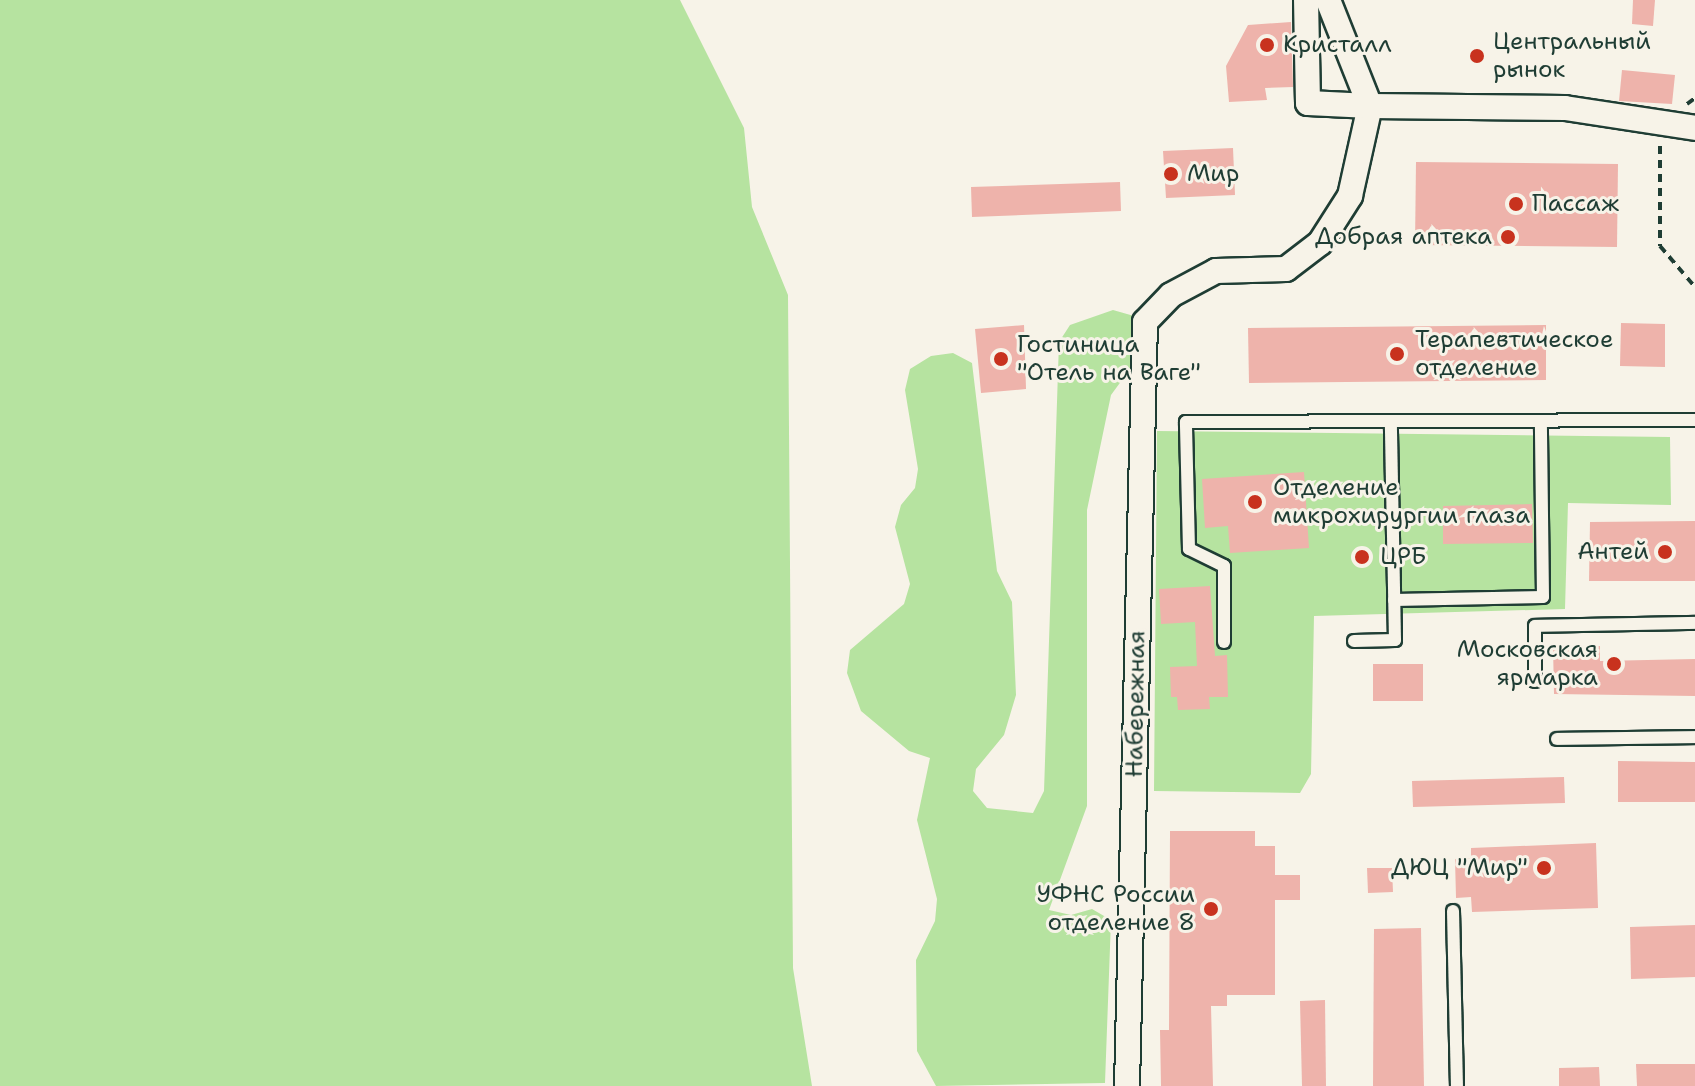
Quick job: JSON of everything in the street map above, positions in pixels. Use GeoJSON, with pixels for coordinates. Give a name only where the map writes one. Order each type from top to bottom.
{"type":"FeatureCollection","features":[{"type":"Feature","properties":{"kind":"street"},"geometry":{"type":"LineString","coordinates":[[1306,0],[1308,103],[1565,108],[1666,121],[1695,128]]}},
{"type":"Feature","properties":{"kind":"street"},"geometry":{"type":"LineString","coordinates":[[1328,0],[1370,106]]}},
{"type":"Feature","properties":{"kind":"street","name":"Набережная"},"geometry":{"type":"LineString","coordinates":[[1127,1086],[1145,322],[1171,295],[1216,271],[1286,269],[1320,243],[1350,196],[1370,106]]}},
{"type":"Feature","properties":{"kind":"lane"},"geometry":{"type":"LineString","coordinates":[[1224,642],[1224,566],[1189,549],[1186,422],[1541,424],[1695,420]]}},
{"type":"Feature","properties":{"kind":"lane"},"geometry":{"type":"LineString","coordinates":[[1354,641],[1395,640],[1391,423]]}},
{"type":"Feature","properties":{"kind":"lane"},"geometry":{"type":"LineString","coordinates":[[1394,600],[1543,597],[1541,424]]}},
{"type":"Feature","properties":{"kind":"lane"},"geometry":{"type":"LineString","coordinates":[[1535,681],[1535,626],[1695,623]]}},
{"type":"Feature","properties":{"kind":"lane"},"geometry":{"type":"LineString","coordinates":[[1557,739],[1695,737]]}},
{"type":"Feature","properties":{"kind":"lane"},"geometry":{"type":"LineString","coordinates":[[1453,911],[1457,1086]]}},
{"type":"Feature","properties":{"kind":"path"},"geometry":{"type":"LineString","coordinates":[[1695,98],[1666,121],[1660,143],[1660,246],[1695,287]]}},
{"type":"Feature","properties":{"kind":"green space"},"geometry":{"type":"Polygon","coordinates":[[[0,0],[680,0],[744,128],[752,207],[788,295],[793,968],[812,1086],[0,1086],[0,0]]]}},
{"type":"Feature","properties":{"kind":"green space"},"geometry":{"type":"Polygon","coordinates":[[[1113,310],[1134,316],[1141,338],[1136,361],[1111,395],[1087,510],[1087,806],[1049,910],[1071,915],[1092,909],[1111,920],[1105,1083],[936,1086],[917,1051],[916,960],[935,921],[937,899],[917,820],[930,758],[909,751],[861,711],[847,673],[850,650],[904,604],[910,584],[895,527],[901,505],[915,488],[918,469],[905,390],[910,369],[931,356],[953,353],[972,363],[997,571],[1012,602],[1016,695],[1004,735],[976,769],[973,791],[987,808],[1033,813],[1044,791],[1059,342],[1070,325],[1113,310]]]}},
{"type":"Feature","properties":{"kind":"green space","name":"ЦРБ"},"geometry":{"type":"Polygon","coordinates":[[[1157,431],[1670,437],[1671,505],[1568,503],[1565,609],[1314,616],[1311,774],[1300,793],[1154,791],[1157,431]]]}},
{"type":"Feature","properties":{"kind":"building"},"geometry":{"type":"Polygon","coordinates":[[[1633,0],[1655,0],[1653,26],[1632,24],[1633,0]]]}},
{"type":"Feature","properties":{"kind":"building","name":"Кристалл"},"geometry":{"type":"Polygon","coordinates":[[[1291,22],[1293,87],[1265,88],[1267,100],[1229,102],[1226,66],[1248,25],[1291,22]]]}},
{"type":"Feature","properties":{"kind":"building"},"geometry":{"type":"Polygon","coordinates":[[[1622,70],[1675,75],[1672,104],[1619,101],[1622,70]]]}},
{"type":"Feature","properties":{"kind":"building"},"geometry":{"type":"Polygon","coordinates":[[[1233,148],[1235,195],[1166,198],[1163,151],[1233,148]]]}},
{"type":"Feature","properties":{"kind":"building","name":"Пассаж"},"geometry":{"type":"Polygon","coordinates":[[[1416,162],[1618,164],[1617,247],[1415,245],[1416,162]]]}},
{"type":"Feature","properties":{"kind":"building"},"geometry":{"type":"Polygon","coordinates":[[[1120,182],[1121,211],[972,217],[971,187],[1120,182]]]}},
{"type":"Feature","properties":{"kind":"building"},"geometry":{"type":"Polygon","coordinates":[[[1621,323],[1665,324],[1665,367],[1620,366],[1621,323]]]}},
{"type":"Feature","properties":{"kind":"building","name":"Гостиница \"Отель на Ваге\""},"geometry":{"type":"Polygon","coordinates":[[[1024,325],[1026,389],[981,393],[975,329],[1024,325]]]}},
{"type":"Feature","properties":{"kind":"building","name":"Терапевтическое отделение"},"geometry":{"type":"Polygon","coordinates":[[[1546,325],[1546,380],[1249,383],[1248,328],[1546,325]]]}},
{"type":"Feature","properties":{"kind":"building","name":"Отделение микрохирургии глаза"},"geometry":{"type":"Polygon","coordinates":[[[1304,472],[1309,548],[1230,553],[1228,526],[1205,528],[1202,479],[1304,472]]]}},
{"type":"Feature","properties":{"kind":"building"},"geometry":{"type":"Polygon","coordinates":[[[1532,504],[1533,543],[1443,544],[1443,506],[1532,504]]]}},
{"type":"Feature","properties":{"kind":"building"},"geometry":{"type":"Polygon","coordinates":[[[1695,521],[1695,581],[1589,581],[1590,522],[1695,521]]]}},
{"type":"Feature","properties":{"kind":"building"},"geometry":{"type":"Polygon","coordinates":[[[1210,586],[1215,656],[1227,655],[1228,697],[1209,697],[1210,709],[1178,710],[1177,697],[1171,697],[1170,667],[1197,666],[1195,622],[1161,624],[1159,589],[1210,586]]]}},
{"type":"Feature","properties":{"kind":"building"},"geometry":{"type":"Polygon","coordinates":[[[1600,646],[1600,661],[1695,659],[1695,696],[1554,694],[1553,647],[1600,646]]]}},
{"type":"Feature","properties":{"kind":"building"},"geometry":{"type":"Polygon","coordinates":[[[1373,664],[1423,664],[1423,701],[1373,701],[1373,664]]]}},
{"type":"Feature","properties":{"kind":"building"},"geometry":{"type":"Polygon","coordinates":[[[1618,761],[1695,762],[1695,802],[1618,802],[1618,761]]]}},
{"type":"Feature","properties":{"kind":"building"},"geometry":{"type":"Polygon","coordinates":[[[1564,777],[1565,803],[1413,807],[1412,781],[1564,777]]]}},
{"type":"Feature","properties":{"kind":"building"},"geometry":{"type":"Polygon","coordinates":[[[1170,831],[1255,831],[1255,846],[1275,846],[1275,875],[1300,875],[1300,900],[1275,900],[1275,995],[1227,995],[1227,1006],[1211,1006],[1213,1086],[1161,1086],[1160,1030],[1169,1030],[1170,831]]]}},
{"type":"Feature","properties":{"kind":"building"},"geometry":{"type":"Polygon","coordinates":[[[1596,843],[1598,908],[1472,912],[1471,897],[1456,898],[1455,859],[1471,858],[1471,848],[1596,843]]]}},
{"type":"Feature","properties":{"kind":"building"},"geometry":{"type":"Polygon","coordinates":[[[1367,868],[1392,868],[1393,892],[1368,893],[1367,868]]]}},
{"type":"Feature","properties":{"kind":"building"},"geometry":{"type":"Polygon","coordinates":[[[1695,925],[1695,977],[1631,979],[1630,927],[1695,925]]]}},
{"type":"Feature","properties":{"kind":"building"},"geometry":{"type":"Polygon","coordinates":[[[1421,928],[1424,1086],[1373,1086],[1374,929],[1421,928]]]}},
{"type":"Feature","properties":{"kind":"building"},"geometry":{"type":"Polygon","coordinates":[[[1325,1000],[1326,1086],[1302,1086],[1300,1001],[1325,1000]]]}},
{"type":"Feature","properties":{"kind":"building"},"geometry":{"type":"Polygon","coordinates":[[[1636,1064],[1695,1064],[1695,1086],[1637,1086],[1636,1064]]]}},
{"type":"Feature","properties":{"kind":"building"},"geometry":{"type":"Polygon","coordinates":[[[1599,1067],[1600,1086],[1559,1086],[1559,1068],[1599,1067]]]}},
{"type":"Feature","properties":{"kind":"place","name":"Кристалл"},"geometry":{"type":"Point","coordinates":[1267,45]}},
{"type":"Feature","properties":{"kind":"place","name":"Центральный рынок"},"geometry":{"type":"Point","coordinates":[1477,56]}},
{"type":"Feature","properties":{"kind":"place","name":"Мир"},"geometry":{"type":"Point","coordinates":[1171,174]}},
{"type":"Feature","properties":{"kind":"place","name":"Пассаж"},"geometry":{"type":"Point","coordinates":[1516,204]}},
{"type":"Feature","properties":{"kind":"place","name":"Добрая аптека"},"geometry":{"type":"Point","coordinates":[1508,237]}},
{"type":"Feature","properties":{"kind":"place","name":"Терапевтическое отделение"},"geometry":{"type":"Point","coordinates":[1397,354]}},
{"type":"Feature","properties":{"kind":"place","name":"Гостиница \"Отель на Ваге\""},"geometry":{"type":"Point","coordinates":[1001,359]}},
{"type":"Feature","properties":{"kind":"place","name":"Отделение микрохирургии глаза"},"geometry":{"type":"Point","coordinates":[1255,502]}},
{"type":"Feature","properties":{"kind":"place","name":"Антей"},"geometry":{"type":"Point","coordinates":[1665,552]}},
{"type":"Feature","properties":{"kind":"place","name":"ЦРБ"},"geometry":{"type":"Point","coordinates":[1362,557]}},
{"type":"Feature","properties":{"kind":"place","name":"Московская ярмарка"},"geometry":{"type":"Point","coordinates":[1614,664]}},
{"type":"Feature","properties":{"kind":"place","name":"ДЮЦ \"Мир\""},"geometry":{"type":"Point","coordinates":[1544,868]}},
{"type":"Feature","properties":{"kind":"place","name":"УФНС России отделение 8"},"geometry":{"type":"Point","coordinates":[1211,909]}}]}
